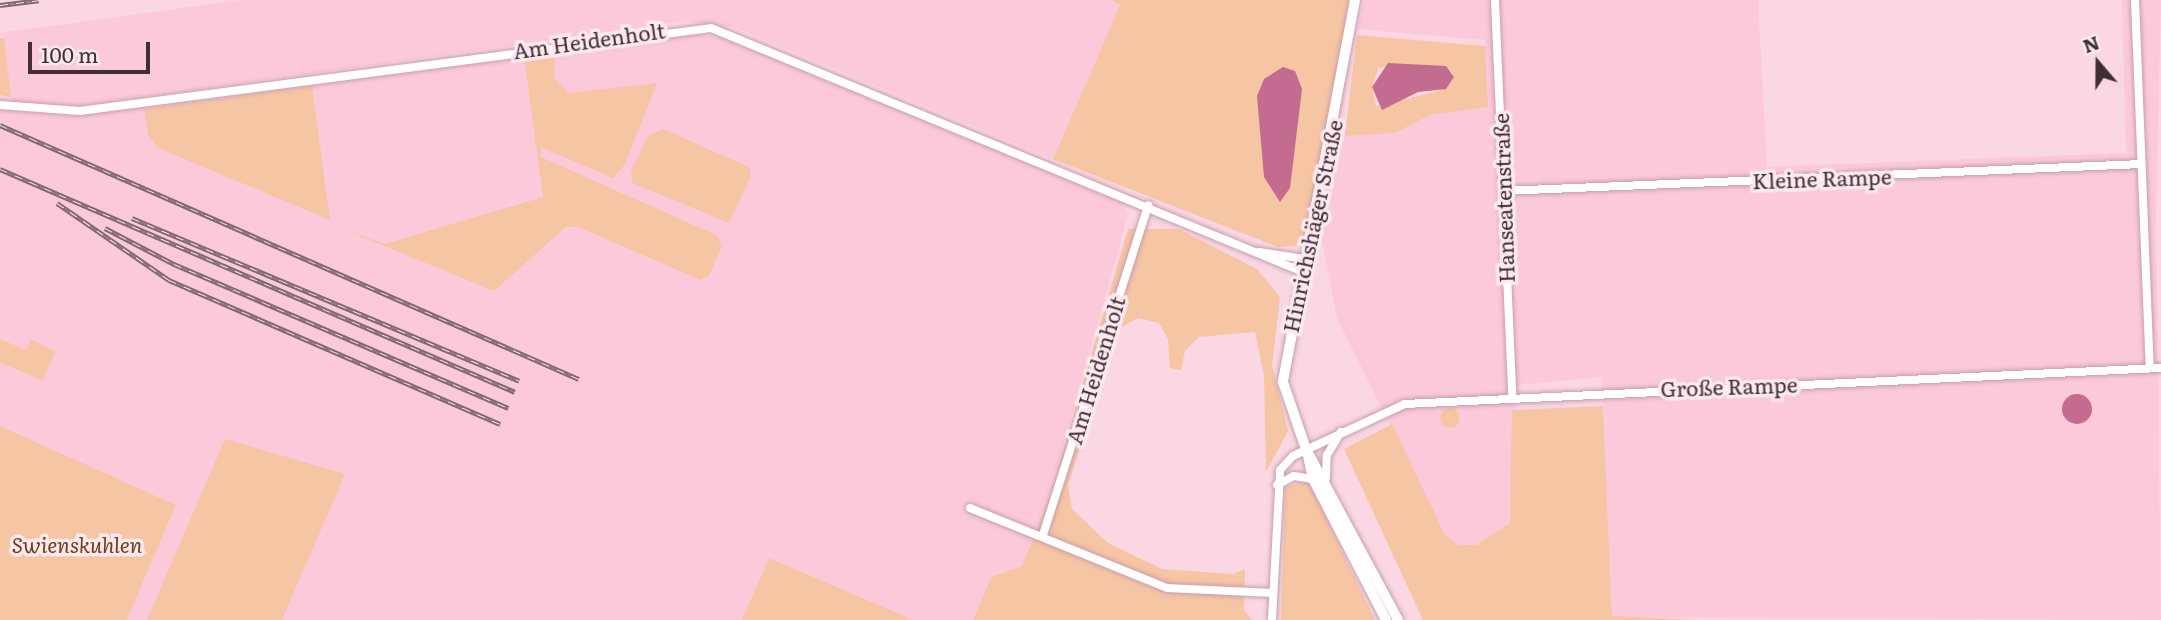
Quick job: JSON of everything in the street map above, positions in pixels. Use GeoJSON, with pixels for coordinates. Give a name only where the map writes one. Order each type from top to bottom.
{"type":"FeatureCollection","features":[{"type":"Feature","properties":{"kind":"main road","name":"Hinrichshäger Straße"},"geometry":{"type":"LineString","coordinates":[[1355,0],[1301,271],[1283,382],[1306,449],[1313,479],[1386,620]]}},
{"type":"Feature","properties":{"kind":"main road","name":"Hinrichshäger Straße"},"geometry":{"type":"LineString","coordinates":[[1306,449],[1326,478],[1398,620]]}},
{"type":"Feature","properties":{"kind":"street","name":"Hanseatenstraße"},"geometry":{"type":"LineString","coordinates":[[1495,0],[1512,395]]}},
{"type":"Feature","properties":{"kind":"street"},"geometry":{"type":"LineString","coordinates":[[2135,0],[2150,368]]}},
{"type":"Feature","properties":{"kind":"street","name":"Am Heidenholt"},"geometry":{"type":"LineString","coordinates":[[0,105],[80,111],[711,28],[1148,205],[1301,271]]}},
{"type":"Feature","properties":{"kind":"street","name":"Kleine Rampe"},"geometry":{"type":"LineString","coordinates":[[1503,191],[2141,164]]}},
{"type":"Feature","properties":{"kind":"street","name":"Am Heidenholt"},"geometry":{"type":"LineString","coordinates":[[1043,535],[1148,205]]}},
{"type":"Feature","properties":{"kind":"street","name":"Am Heidenholt"},"geometry":{"type":"LineString","coordinates":[[1259,253],[1304,259]]}},
{"type":"Feature","properties":{"kind":"street","name":"Große Rampe"},"geometry":{"type":"LineString","coordinates":[[1277,485],[1286,461],[1306,449],[1419,401],[2161,368]]}},
{"type":"Feature","properties":{"kind":"street"},"geometry":{"type":"LineString","coordinates":[[1326,478],[1327,455],[1341,432]]}},
{"type":"Feature","properties":{"kind":"street"},"geometry":{"type":"LineString","coordinates":[[1272,620],[1277,485],[1294,476],[1313,479]]}},
{"type":"Feature","properties":{"kind":"street"},"geometry":{"type":"LineString","coordinates":[[971,505],[1167,588],[1273,593]]}},
{"type":"Feature","properties":{"kind":"shaded area"},"geometry":{"type":"Polygon","coordinates":[[[240,0],[1112,0],[1120,5],[1053,159],[736,28],[686,21],[80,106],[12,103],[0,33],[240,0]]]}},
{"type":"Feature","properties":{"kind":"shaded area"},"geometry":{"type":"Polygon","coordinates":[[[1364,0],[1758,0],[1767,167],[2126,153],[2122,0],[2161,0],[2156,216],[2161,620],[1612,617],[1602,377],[1516,385],[1510,523],[1476,545],[1458,545],[1445,535],[1337,318],[1321,235],[1335,153],[1345,136],[1395,133],[1430,115],[1487,107],[1485,40],[1358,29],[1364,0]]]}},
{"type":"Feature","properties":{"kind":"shaded area"},"geometry":{"type":"Polygon","coordinates":[[[681,33],[732,39],[1119,198],[1128,215],[1050,496],[1022,566],[991,577],[973,620],[914,620],[769,558],[742,620],[127,620],[176,505],[0,426],[0,109],[71,116],[681,33]]]}},
{"type":"Feature","properties":{"kind":"shaded area"},"geometry":{"type":"Polygon","coordinates":[[[1388,63],[1446,66],[1454,77],[1446,89],[1418,92],[1382,110],[1372,87],[1388,63]]]}},
{"type":"Feature","properties":{"kind":"shaded area"},"geometry":{"type":"Polygon","coordinates":[[[1283,67],[1295,71],[1302,89],[1290,188],[1280,202],[1264,177],[1257,96],[1264,79],[1283,67]]]}},
{"type":"Feature","properties":{"kind":"shaded area"},"geometry":{"type":"Polygon","coordinates":[[[2077,394],[2088,398],[2092,409],[2088,420],[2077,424],[2066,420],[2062,409],[2066,398],[2077,394]]]}},
{"type":"Feature","properties":{"kind":"green space"},"geometry":{"type":"Polygon","coordinates":[[[1112,0],[1351,0],[1305,236],[1296,246],[1278,247],[1053,159],[1120,5],[1112,0]]]}},
{"type":"Feature","properties":{"kind":"green space"},"geometry":{"type":"Polygon","coordinates":[[[1357,35],[1485,46],[1488,107],[1430,115],[1395,133],[1345,136],[1357,35]],[[1379,67],[1372,87],[1376,106],[1439,91],[1454,78],[1451,71],[1379,67]]]}},
{"type":"Feature","properties":{"kind":"green space"},"geometry":{"type":"Polygon","coordinates":[[[0,38],[4,38],[11,97],[0,95],[0,38]]]}},
{"type":"Feature","properties":{"kind":"green space"},"geometry":{"type":"Polygon","coordinates":[[[554,53],[555,79],[569,93],[657,83],[625,164],[613,178],[541,147],[541,157],[716,235],[722,245],[709,276],[700,280],[579,227],[566,227],[494,291],[343,229],[385,244],[543,197],[524,57],[554,53]]]}},
{"type":"Feature","properties":{"kind":"green space"},"geometry":{"type":"Polygon","coordinates":[[[312,86],[330,220],[158,148],[148,135],[144,109],[312,86]]]}},
{"type":"Feature","properties":{"kind":"green space"},"geometry":{"type":"Polygon","coordinates":[[[663,129],[749,167],[751,176],[729,223],[632,183],[631,171],[647,137],[663,129]]]}},
{"type":"Feature","properties":{"kind":"green space"},"geometry":{"type":"Polygon","coordinates":[[[1128,229],[1179,229],[1257,269],[1280,297],[1272,365],[1288,431],[1266,472],[1264,376],[1255,332],[1199,337],[1185,351],[1181,370],[1170,368],[1168,339],[1159,323],[1138,318],[1120,328],[1068,484],[1072,509],[1108,543],[1162,569],[1233,574],[1245,569],[1244,610],[1252,620],[973,620],[991,577],[1022,566],[1050,496],[1128,229]]]}},
{"type":"Feature","properties":{"kind":"green space"},"geometry":{"type":"Polygon","coordinates":[[[0,339],[26,350],[31,339],[55,352],[43,381],[0,362],[0,339]]]}},
{"type":"Feature","properties":{"kind":"green space"},"geometry":{"type":"Polygon","coordinates":[[[1603,406],[1612,616],[1699,620],[1423,620],[1344,449],[1392,424],[1445,535],[1458,545],[1476,545],[1510,523],[1512,410],[1603,406]]]}},
{"type":"Feature","properties":{"kind":"green space"},"geometry":{"type":"Polygon","coordinates":[[[1450,408],[1457,411],[1460,418],[1457,425],[1450,428],[1443,425],[1440,418],[1443,411],[1450,408]]]}},
{"type":"Feature","properties":{"kind":"green space","name":"Swienskuhlen"},"geometry":{"type":"Polygon","coordinates":[[[0,426],[176,505],[127,620],[0,620],[0,426]]]}},
{"type":"Feature","properties":{"kind":"green space"},"geometry":{"type":"Polygon","coordinates":[[[225,439],[345,474],[282,620],[147,620],[225,439]]]}},
{"type":"Feature","properties":{"kind":"green space"},"geometry":{"type":"Polygon","coordinates":[[[1304,481],[1311,486],[1375,620],[1281,620],[1285,488],[1304,481]]]}},
{"type":"Feature","properties":{"kind":"green space"},"geometry":{"type":"Polygon","coordinates":[[[769,558],[914,620],[742,620],[769,558]]]}},
{"type":"Feature","properties":{"kind":"railway"},"geometry":{"type":"LineString","coordinates":[[0,5],[39,0]]}},
{"type":"Feature","properties":{"kind":"railway"},"geometry":{"type":"LineString","coordinates":[[0,125],[579,379]]}},
{"type":"Feature","properties":{"kind":"railway"},"geometry":{"type":"LineString","coordinates":[[0,169],[515,392]]}},
{"type":"Feature","properties":{"kind":"railway"},"geometry":{"type":"LineString","coordinates":[[57,203],[169,280],[500,424]]}},
{"type":"Feature","properties":{"kind":"railway"},"geometry":{"type":"LineString","coordinates":[[132,218],[519,381]]}},
{"type":"Feature","properties":{"kind":"railway"},"geometry":{"type":"LineString","coordinates":[[105,228],[174,264],[508,408]]}}]}
